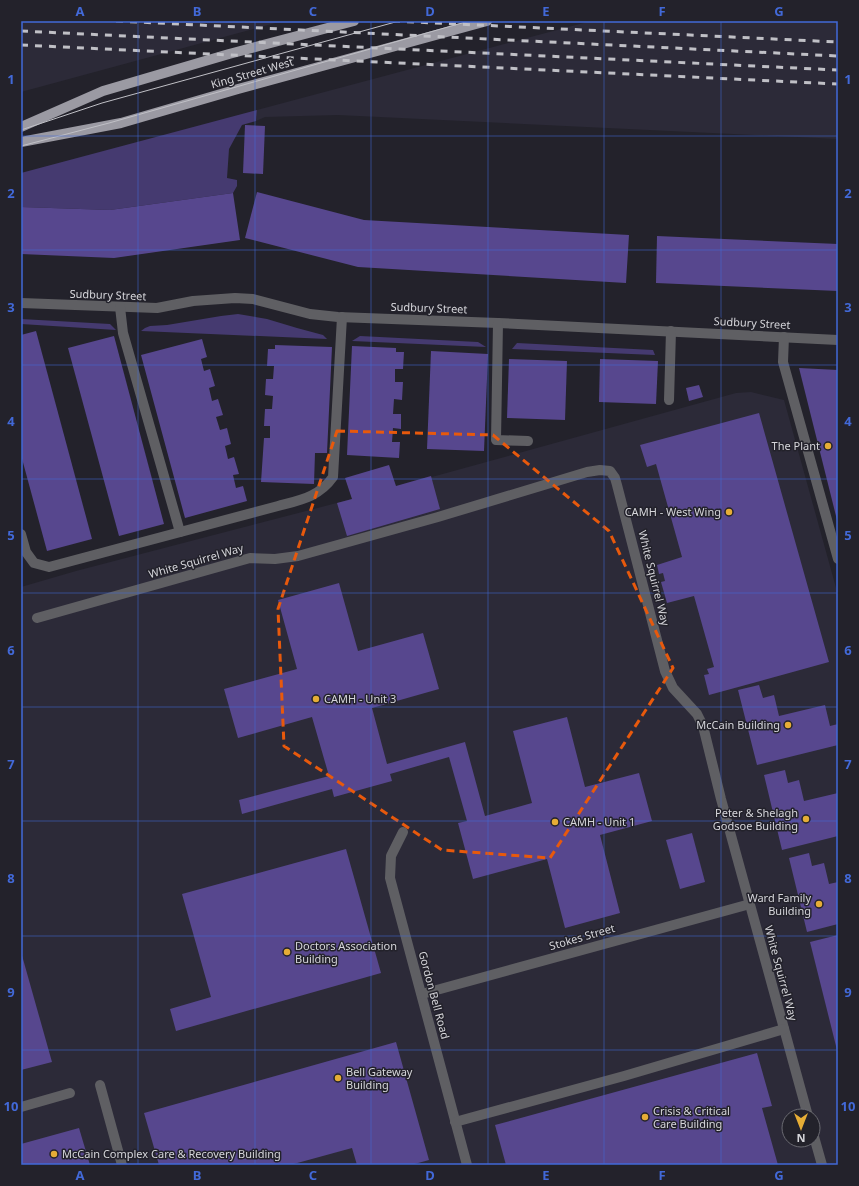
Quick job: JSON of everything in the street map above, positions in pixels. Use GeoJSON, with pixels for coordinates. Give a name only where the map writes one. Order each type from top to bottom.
{"type":"FeatureCollection","features":[{"type":"Feature","properties":{"kind":"main road"},"geometry":{"type":"LineString","coordinates":[[21,127],[103,91],[228,54],[354,21]]}},
{"type":"Feature","properties":{"kind":"main road","name":"King Street West"},"geometry":{"type":"LineString","coordinates":[[21,142],[121,123],[238,89],[488,21]]}},
{"type":"Feature","properties":{"kind":"street","name":"Sudbury Street"},"geometry":{"type":"LineString","coordinates":[[21,304],[157,308],[193,301],[235,298],[258,300],[310,314],[342,317],[498,322],[838,340]]}},
{"type":"Feature","properties":{"kind":"street"},"geometry":{"type":"LineString","coordinates":[[120,307],[123,333],[180,532]]}},
{"type":"Feature","properties":{"kind":"street"},"geometry":{"type":"LineString","coordinates":[[21,534],[26,552],[34,563],[48,567],[312,496],[326,487],[333,477],[342,317]]}},
{"type":"Feature","properties":{"kind":"street"},"geometry":{"type":"LineString","coordinates":[[498,322],[496,440],[528,441]]}},
{"type":"Feature","properties":{"kind":"street"},"geometry":{"type":"LineString","coordinates":[[669,400],[671,331]]}},
{"type":"Feature","properties":{"kind":"street"},"geometry":{"type":"LineString","coordinates":[[784,337],[783,362],[838,559]]}},
{"type":"Feature","properties":{"kind":"street","name":"White Squirrel Way"},"geometry":{"type":"LineString","coordinates":[[37,618],[250,558],[275,559],[298,556],[438,517],[586,472],[600,470],[610,471],[615,478],[619,492],[665,671],[673,688],[697,714],[703,726],[721,799],[806,1108]]}},
{"type":"Feature","properties":{"kind":"street","name":"Gordon Bell Road"},"geometry":{"type":"LineString","coordinates":[[403,832],[391,856],[390,878],[467,1165]]}},
{"type":"Feature","properties":{"kind":"street","name":"Stokes Street"},"geometry":{"type":"LineString","coordinates":[[422,994],[750,904]]}},
{"type":"Feature","properties":{"kind":"street"},"geometry":{"type":"LineString","coordinates":[[455,1122],[624,1076],[784,1029]]}},
{"type":"Feature","properties":{"kind":"street"},"geometry":{"type":"LineString","coordinates":[[100,1085],[122,1165]]}},
{"type":"Feature","properties":{"kind":"street"},"geometry":{"type":"LineString","coordinates":[[21,1107],[70,1093]]}},
{"type":"Feature","properties":{"kind":"street"},"geometry":{"type":"LineString","coordinates":[[817,1148],[822,1165]]}},
{"type":"Feature","properties":{"kind":"highlighted area"},"geometry":{"type":"Polygon","coordinates":[[[337,431],[493,435],[609,531],[673,668],[550,858],[442,850],[284,746],[278,609],[337,431]]]}},
{"type":"Feature","properties":{"kind":"shaded area"},"geometry":{"type":"Polygon","coordinates":[[[21,21],[283,21],[21,92],[21,21]]]}},
{"type":"Feature","properties":{"kind":"shaded area"},"geometry":{"type":"Polygon","coordinates":[[[591,21],[838,21],[838,139],[338,115],[265,117],[256,121],[257,110],[591,21]]]}},
{"type":"Feature","properties":{"kind":"shaded area"},"geometry":{"type":"Polygon","coordinates":[[[257,110],[256,121],[242,125],[229,149],[227,178],[237,180],[237,186],[233,193],[110,210],[21,207],[21,173],[257,110]]]}},
{"type":"Feature","properties":{"kind":"shaded area"},"geometry":{"type":"Polygon","coordinates":[[[238,314],[267,319],[323,335],[327,339],[141,331],[150,326],[167,325],[238,314]]]}},
{"type":"Feature","properties":{"kind":"shaded area"},"geometry":{"type":"Polygon","coordinates":[[[21,319],[110,324],[116,330],[21,324],[21,319]]]}},
{"type":"Feature","properties":{"kind":"shaded area"},"geometry":{"type":"Polygon","coordinates":[[[360,336],[478,342],[486,347],[352,341],[360,336]]]}},
{"type":"Feature","properties":{"kind":"shaded area"},"geometry":{"type":"Polygon","coordinates":[[[517,343],[653,350],[655,355],[512,349],[517,343]]]}},
{"type":"Feature","properties":{"kind":"shaded area"},"geometry":{"type":"Polygon","coordinates":[[[751,392],[784,400],[838,595],[838,1165],[21,1165],[21,587],[76,571],[352,499],[736,393],[751,392]]]}},
{"type":"Feature","properties":{"kind":"building"},"geometry":{"type":"Polygon","coordinates":[[[245,125],[265,126],[263,174],[243,173],[245,125]]]}},
{"type":"Feature","properties":{"kind":"building"},"geometry":{"type":"Polygon","coordinates":[[[257,192],[364,220],[629,235],[626,283],[358,267],[245,238],[257,192]]]}},
{"type":"Feature","properties":{"kind":"building"},"geometry":{"type":"Polygon","coordinates":[[[233,193],[240,240],[114,258],[21,254],[21,207],[110,210],[233,193]]]}},
{"type":"Feature","properties":{"kind":"building"},"geometry":{"type":"Polygon","coordinates":[[[657,236],[838,244],[838,291],[656,283],[657,236]]]}},
{"type":"Feature","properties":{"kind":"building"},"geometry":{"type":"Polygon","coordinates":[[[36,331],[92,539],[47,551],[21,455],[21,335],[36,331]]]}},
{"type":"Feature","properties":{"kind":"building"},"geometry":{"type":"Polygon","coordinates":[[[114,336],[164,524],[119,536],[68,348],[114,336]]]}},
{"type":"Feature","properties":{"kind":"building"},"geometry":{"type":"Polygon","coordinates":[[[202,339],[207,357],[201,359],[204,371],[210,369],[215,386],[209,388],[212,401],[218,399],[223,415],[216,417],[220,430],[227,428],[231,444],[225,446],[228,459],[234,457],[239,474],[233,475],[236,488],[243,486],[247,501],[185,518],[141,355],[202,339]]]}},
{"type":"Feature","properties":{"kind":"building"},"geometry":{"type":"Polygon","coordinates":[[[275,345],[332,347],[327,453],[315,453],[314,484],[261,482],[264,438],[270,438],[270,426],[264,426],[265,409],[272,409],[273,396],[265,395],[266,379],[273,379],[274,366],[267,366],[268,349],[275,349],[275,345]]]}},
{"type":"Feature","properties":{"kind":"building"},"geometry":{"type":"Polygon","coordinates":[[[352,346],[396,348],[396,352],[404,352],[403,369],[395,369],[395,382],[403,382],[402,400],[394,399],[393,414],[401,414],[401,429],[393,428],[392,442],[400,442],[399,458],[347,455],[352,346]]]}},
{"type":"Feature","properties":{"kind":"building"},"geometry":{"type":"Polygon","coordinates":[[[431,351],[488,354],[484,451],[427,449],[431,351]]]}},
{"type":"Feature","properties":{"kind":"building"},"geometry":{"type":"Polygon","coordinates":[[[509,359],[567,361],[565,420],[507,418],[509,359]]]}},
{"type":"Feature","properties":{"kind":"building"},"geometry":{"type":"Polygon","coordinates":[[[600,359],[658,361],[656,404],[599,402],[600,359]]]}},
{"type":"Feature","properties":{"kind":"building","name":"The Plant"},"geometry":{"type":"Polygon","coordinates":[[[799,368],[838,370],[838,520],[837,520],[799,368]]]}},
{"type":"Feature","properties":{"kind":"building"},"geometry":{"type":"Polygon","coordinates":[[[699,385],[703,397],[689,401],[686,388],[699,385]]]}},
{"type":"Feature","properties":{"kind":"building","name":"CAMH - West Wing"},"geometry":{"type":"Polygon","coordinates":[[[759,413],[829,662],[709,695],[704,675],[709,674],[707,669],[714,667],[694,596],[667,603],[661,582],[665,581],[663,573],[659,574],[657,565],[682,557],[656,464],[647,467],[640,445],[759,413]]]}},
{"type":"Feature","properties":{"kind":"building"},"geometry":{"type":"Polygon","coordinates":[[[389,465],[396,486],[431,476],[440,509],[347,536],[337,503],[352,499],[345,478],[389,465]]]}},
{"type":"Feature","properties":{"kind":"building"},"geometry":{"type":"Polygon","coordinates":[[[339,583],[358,651],[423,633],[439,689],[372,708],[387,764],[465,742],[485,816],[532,803],[513,731],[567,717],[585,787],[639,773],[652,821],[600,835],[620,913],[565,928],[547,859],[473,879],[458,823],[467,821],[449,757],[390,774],[392,781],[334,797],[332,789],[242,814],[239,800],[329,776],[312,717],[238,738],[224,689],[297,669],[278,600],[339,583]]]}},
{"type":"Feature","properties":{"kind":"building","name":"McCain Building"},"geometry":{"type":"Polygon","coordinates":[[[759,685],[763,698],[774,695],[779,716],[825,705],[830,726],[838,724],[838,745],[757,765],[738,690],[759,685]]]}},
{"type":"Feature","properties":{"kind":"building","name":"Peter & Shelagh Godsoe Building"},"geometry":{"type":"Polygon","coordinates":[[[785,770],[788,783],[799,780],[804,801],[838,793],[838,836],[782,850],[764,775],[785,770]]]}},
{"type":"Feature","properties":{"kind":"building"},"geometry":{"type":"Polygon","coordinates":[[[692,833],[705,882],[680,889],[666,840],[692,833]]]}},
{"type":"Feature","properties":{"kind":"building","name":"Doctors Association Building"},"geometry":{"type":"Polygon","coordinates":[[[346,849],[381,973],[176,1031],[170,1009],[211,997],[182,894],[346,849]]]}},
{"type":"Feature","properties":{"kind":"building","name":"Ward Family Building"},"geometry":{"type":"Polygon","coordinates":[[[809,853],[812,866],[824,863],[829,884],[838,882],[838,924],[807,932],[789,858],[809,853]]]}},
{"type":"Feature","properties":{"kind":"building"},"geometry":{"type":"Polygon","coordinates":[[[838,935],[838,1050],[837,1050],[810,942],[838,935]]]}},
{"type":"Feature","properties":{"kind":"building"},"geometry":{"type":"Polygon","coordinates":[[[21,952],[52,1062],[21,1070],[21,952]]]}},
{"type":"Feature","properties":{"kind":"building","name":"Bell Gateway Building"},"geometry":{"type":"Polygon","coordinates":[[[396,1042],[429,1160],[411,1165],[357,1165],[352,1148],[290,1165],[159,1165],[144,1113],[396,1042]]]}},
{"type":"Feature","properties":{"kind":"building","name":"Crisis & Critical Care Building"},"geometry":{"type":"Polygon","coordinates":[[[757,1053],[772,1106],[762,1108],[778,1165],[506,1165],[495,1125],[757,1053]]]}},
{"type":"Feature","properties":{"kind":"building","name":"McCain Complex Care & Recovery Building"},"geometry":{"type":"Polygon","coordinates":[[[79,1128],[90,1165],[21,1165],[21,1144],[79,1128]]]}},
{"type":"Feature","properties":{"kind":"tram line"},"geometry":{"type":"LineString","coordinates":[[21,130],[102,103],[399,21]]}},
{"type":"Feature","properties":{"kind":"tram line"},"geometry":{"type":"LineString","coordinates":[[21,146],[109,123],[469,21]]}},
{"type":"Feature","properties":{"kind":"railway"},"geometry":{"type":"LineString","coordinates":[[116,21],[838,56]]}},
{"type":"Feature","properties":{"kind":"railway"},"geometry":{"type":"LineString","coordinates":[[393,21],[838,42]]}},
{"type":"Feature","properties":{"kind":"railway"},"geometry":{"type":"LineString","coordinates":[[21,31],[838,70]]}},
{"type":"Feature","properties":{"kind":"railway"},"geometry":{"type":"LineString","coordinates":[[21,45],[838,84]]}},
{"type":"Feature","properties":{"kind":"place","name":"The Plant"},"geometry":{"type":"Point","coordinates":[828,446]}},
{"type":"Feature","properties":{"kind":"place","name":"CAMH - West Wing"},"geometry":{"type":"Point","coordinates":[729,512]}},
{"type":"Feature","properties":{"kind":"place","name":"CAMH - Unit 3"},"geometry":{"type":"Point","coordinates":[316,699]}},
{"type":"Feature","properties":{"kind":"place","name":"McCain Building"},"geometry":{"type":"Point","coordinates":[788,725]}},
{"type":"Feature","properties":{"kind":"place","name":"Peter & Shelagh Godsoe Building"},"geometry":{"type":"Point","coordinates":[806,819]}},
{"type":"Feature","properties":{"kind":"place","name":"CAMH - Unit 1"},"geometry":{"type":"Point","coordinates":[555,822]}},
{"type":"Feature","properties":{"kind":"place","name":"Ward Family Building"},"geometry":{"type":"Point","coordinates":[819,904]}},
{"type":"Feature","properties":{"kind":"place","name":"Doctors Association Building"},"geometry":{"type":"Point","coordinates":[287,952]}},
{"type":"Feature","properties":{"kind":"place","name":"Bell Gateway Building"},"geometry":{"type":"Point","coordinates":[338,1078]}},
{"type":"Feature","properties":{"kind":"place","name":"Crisis & Critical Care Building"},"geometry":{"type":"Point","coordinates":[645,1117]}},
{"type":"Feature","properties":{"kind":"place","name":"McCain Complex Care & Recovery Building"},"geometry":{"type":"Point","coordinates":[54,1154]}}]}
